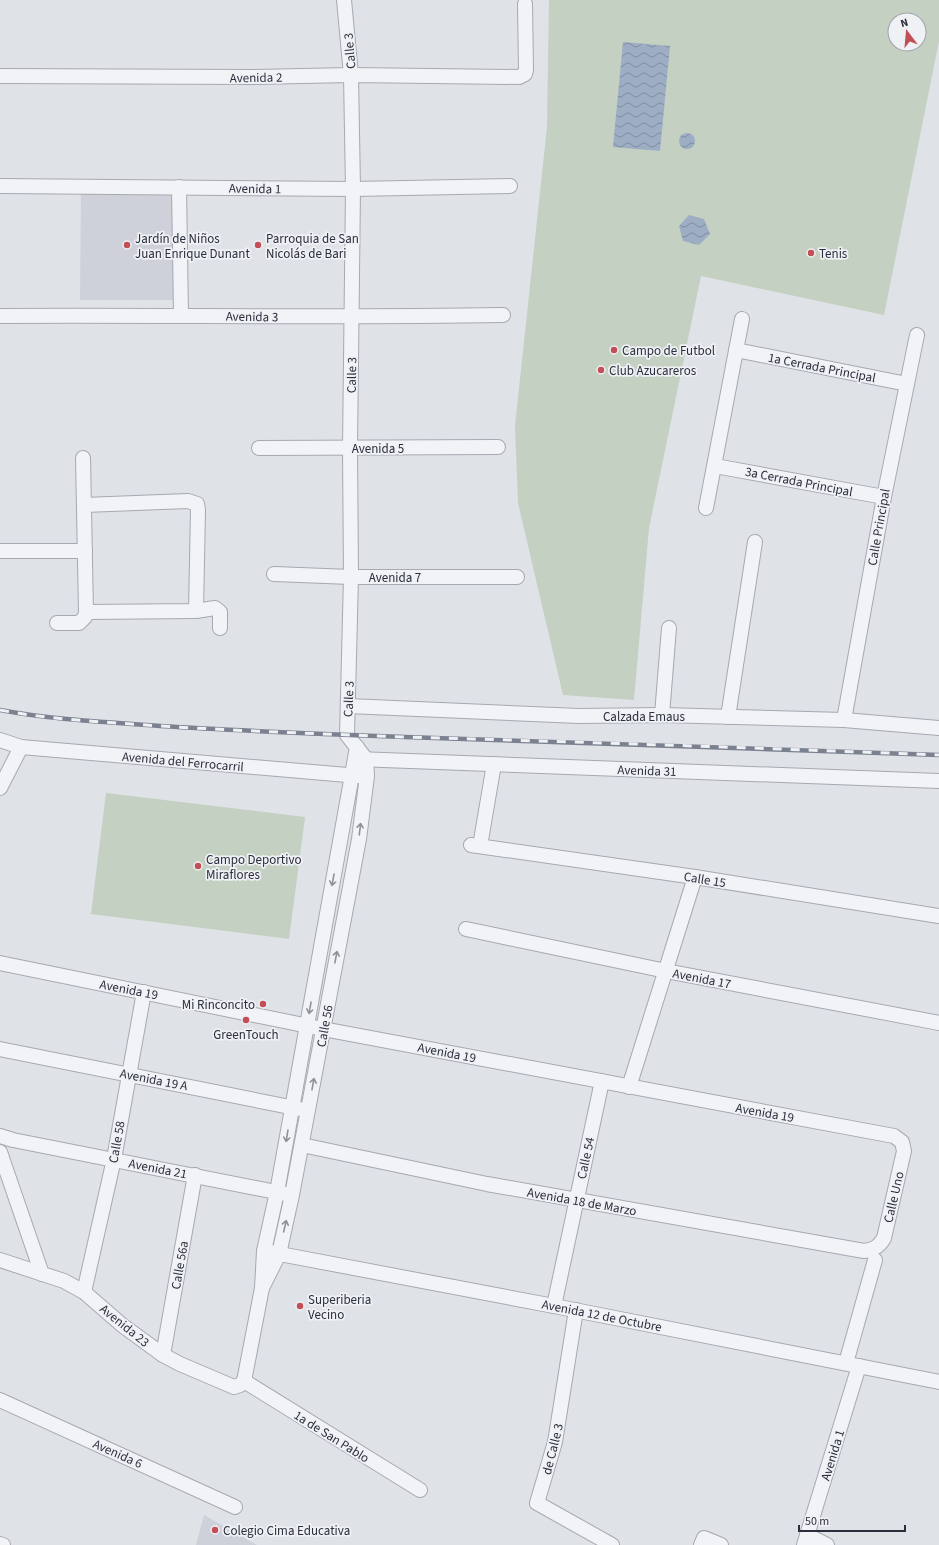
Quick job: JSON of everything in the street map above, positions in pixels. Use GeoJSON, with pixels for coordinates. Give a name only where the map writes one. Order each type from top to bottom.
{"type":"FeatureCollection","features":[{"type":"Feature","properties":{"kind":"street","name":"Calle 3"},"geometry":{"type":"LineString","coordinates":[[344,0],[351,75],[353,189],[350,448],[351,577],[347,735],[359,755]]}},
{"type":"Feature","properties":{"kind":"street","name":"Avenida 2"},"geometry":{"type":"LineString","coordinates":[[0,76],[523,76],[526,70],[525,4]]}},
{"type":"Feature","properties":{"kind":"street","name":"Avenida 1"},"geometry":{"type":"LineString","coordinates":[[0,186],[353,189],[510,186]]}},
{"type":"Feature","properties":{"kind":"street"},"geometry":{"type":"LineString","coordinates":[[179,187],[181,315]]}},
{"type":"Feature","properties":{"kind":"street","name":"Avenida 3"},"geometry":{"type":"LineString","coordinates":[[0,316],[181,315],[352,318],[503,315]]}},
{"type":"Feature","properties":{"kind":"street"},"geometry":{"type":"LineString","coordinates":[[706,508],[742,319]]}},
{"type":"Feature","properties":{"kind":"street","name":"Calle Principal"},"geometry":{"type":"LineString","coordinates":[[844,720],[884,497],[917,335]]}},
{"type":"Feature","properties":{"kind":"street","name":"1a Cerrada Principal"},"geometry":{"type":"LineString","coordinates":[[736,350],[907,384]]}},
{"type":"Feature","properties":{"kind":"street","name":"Avenida 5"},"geometry":{"type":"LineString","coordinates":[[259,448],[498,447]]}},
{"type":"Feature","properties":{"kind":"street"},"geometry":{"type":"LineString","coordinates":[[57,623],[79,623],[85,617],[86,612],[83,458]]}},
{"type":"Feature","properties":{"kind":"street","name":"3a Cerrada Principal"},"geometry":{"type":"LineString","coordinates":[[715,466],[884,497]]}},
{"type":"Feature","properties":{"kind":"street"},"geometry":{"type":"LineString","coordinates":[[84,505],[188,501],[197,504],[196,611]]}},
{"type":"Feature","properties":{"kind":"street"},"geometry":{"type":"LineString","coordinates":[[728,717],[755,542]]}},
{"type":"Feature","properties":{"kind":"street"},"geometry":{"type":"LineString","coordinates":[[0,551],[85,551]]}},
{"type":"Feature","properties":{"kind":"street","name":"Avenida 7"},"geometry":{"type":"LineString","coordinates":[[274,574],[351,577],[517,578]]}},
{"type":"Feature","properties":{"kind":"street"},"geometry":{"type":"LineString","coordinates":[[86,612],[196,611],[216,608],[220,612],[220,628]]}},
{"type":"Feature","properties":{"kind":"street"},"geometry":{"type":"LineString","coordinates":[[662,715],[668,628]]}},
{"type":"Feature","properties":{"kind":"street","name":"Calzada Emaus"},"geometry":{"type":"LineString","coordinates":[[348,706],[579,716],[662,715],[844,720],[939,728]]}},
{"type":"Feature","properties":{"kind":"street","name":"Avenida del Ferrocarril"},"geometry":{"type":"LineString","coordinates":[[0,740],[21,747],[367,776]]}},
{"type":"Feature","properties":{"kind":"street"},"geometry":{"type":"LineString","coordinates":[[0,788],[21,747]]}},
{"type":"Feature","properties":{"kind":"street","name":"Avenida 31"},"geometry":{"type":"LineString","coordinates":[[359,755],[494,764],[939,781]]}},
{"type":"Feature","properties":{"kind":"street","name":"Calle 56"},"geometry":{"type":"LineString","coordinates":[[244,1381],[262,1288],[264,1251],[278,1192],[351,775],[359,755]]}},
{"type":"Feature","properties":{"kind":"street","name":"Calle 56"},"geometry":{"type":"LineString","coordinates":[[262,1288],[279,1254],[292,1195],[359,839],[367,776],[359,755]]}},
{"type":"Feature","properties":{"kind":"street","name":"Calle 15"},"geometry":{"type":"LineString","coordinates":[[494,764],[476,846],[695,877],[939,916]]}},
{"type":"Feature","properties":{"kind":"street"},"geometry":{"type":"LineString","coordinates":[[629,1087],[695,877]]}},
{"type":"Feature","properties":{"kind":"street","name":"Avenida 17"},"geometry":{"type":"LineString","coordinates":[[466,929],[666,971],[939,1022]]}},
{"type":"Feature","properties":{"kind":"street","name":"Avenida 19"},"geometry":{"type":"LineString","coordinates":[[0,963],[307,1026],[894,1136]]}},
{"type":"Feature","properties":{"kind":"street","name":"Calle 58"},"geometry":{"type":"LineString","coordinates":[[84,1292],[114,1159],[128,1074],[144,992]]}},
{"type":"Feature","properties":{"kind":"street","name":"Avenida 19 A"},"geometry":{"type":"LineString","coordinates":[[0,1049],[308,1110]]}},
{"type":"Feature","properties":{"kind":"street","name":"Calle 54"},"geometry":{"type":"LineString","coordinates":[[554,1306],[602,1082]]}},
{"type":"Feature","properties":{"kind":"street","name":"Avenida 21"},"geometry":{"type":"LineString","coordinates":[[0,1136],[13,1140],[292,1195]]}},
{"type":"Feature","properties":{"kind":"street","name":"Calle Uno"},"geometry":{"type":"LineString","coordinates":[[869,1255],[884,1238],[904,1151],[902,1142],[894,1136]]}},
{"type":"Feature","properties":{"kind":"street","name":"Avenida 18 de Marzo"},"geometry":{"type":"LineString","coordinates":[[302,1145],[487,1184],[869,1255]]}},
{"type":"Feature","properties":{"kind":"street"},"geometry":{"type":"LineString","coordinates":[[0,1152],[42,1274]]}},
{"type":"Feature","properties":{"kind":"street","name":"Calle 56a"},"geometry":{"type":"LineString","coordinates":[[163,1355],[195,1176]]}},
{"type":"Feature","properties":{"kind":"street","name":"Avenida 12 de Octubre"},"geometry":{"type":"LineString","coordinates":[[264,1251],[576,1310],[939,1382]]}},
{"type":"Feature","properties":{"kind":"street"},"geometry":{"type":"LineString","coordinates":[[852,1364],[869,1255]]}},
{"type":"Feature","properties":{"kind":"street","name":"Avenida 23"},"geometry":{"type":"LineString","coordinates":[[1,1264],[64,1281],[84,1292],[122,1325],[163,1355],[180,1364],[234,1387],[240,1385],[244,1381]]}},
{"type":"Feature","properties":{"kind":"street","name":"de Calle 3"},"geometry":{"type":"LineString","coordinates":[[576,1310],[555,1442],[537,1503],[612,1545]]}},
{"type":"Feature","properties":{"kind":"street","name":"Avenida 1"},"geometry":{"type":"LineString","coordinates":[[806,1540],[852,1364]]}},
{"type":"Feature","properties":{"kind":"street","name":"1a de San Pablo"},"geometry":{"type":"LineString","coordinates":[[244,1381],[420,1490]]}},
{"type":"Feature","properties":{"kind":"street","name":"Avenida 6"},"geometry":{"type":"LineString","coordinates":[[0,1400],[235,1507]]}},
{"type":"Feature","properties":{"kind":"street"},"geometry":{"type":"LineString","coordinates":[[702,1545],[704,1538],[721,1545]]}},
{"type":"Feature","properties":{"kind":"street"},"geometry":{"type":"LineString","coordinates":[[806,1540],[827,1545]]}},
{"type":"Feature","properties":{"kind":"shaded area","name":"Jardín de Niños Juan Enrique Dunant"},"geometry":{"type":"Polygon","coordinates":[[[81,190],[174,191],[173,300],[80,300],[81,190]]]}},
{"type":"Feature","properties":{"kind":"shaded area","name":"Colegio Cima Educativa"},"geometry":{"type":"Polygon","coordinates":[[[204,1515],[257,1545],[196,1545],[204,1515]]]}},
{"type":"Feature","properties":{"kind":"green space","name":"Club Azucareros"},"geometry":{"type":"Polygon","coordinates":[[[549,0],[939,0],[939,41],[884,315],[701,276],[649,528],[634,700],[563,695],[518,503],[515,426],[547,127],[549,0]]]}},
{"type":"Feature","properties":{"kind":"green space","name":"Campo Deportivo Miraflores"},"geometry":{"type":"Polygon","coordinates":[[[106,793],[305,817],[289,939],[91,914],[106,793]]]}},
{"type":"Feature","properties":{"kind":"water"},"geometry":{"type":"Polygon","coordinates":[[[623,42],[670,46],[660,151],[613,147],[623,42]]]}},
{"type":"Feature","properties":{"kind":"water"},"geometry":{"type":"Polygon","coordinates":[[[684,133],[690,133],[695,138],[693,147],[690,149],[684,149],[679,144],[679,138],[684,133]]]}},
{"type":"Feature","properties":{"kind":"water"},"geometry":{"type":"Polygon","coordinates":[[[689,215],[704,219],[710,234],[699,245],[683,241],[679,226],[689,215]]]}},
{"type":"Feature","properties":{"kind":"railway"},"geometry":{"type":"LineString","coordinates":[[0,710],[80,720],[252,731],[939,755]]}},
{"type":"Feature","properties":{"kind":"place","name":"Jardín de Niños Juan Enrique Dunant"},"geometry":{"type":"Point","coordinates":[127,245]}},
{"type":"Feature","properties":{"kind":"place","name":"Parroquia de San Nicolás de Bari"},"geometry":{"type":"Point","coordinates":[258,245]}},
{"type":"Feature","properties":{"kind":"place","name":"Tenis"},"geometry":{"type":"Point","coordinates":[811,253]}},
{"type":"Feature","properties":{"kind":"place","name":"Campo de Futbol"},"geometry":{"type":"Point","coordinates":[614,350]}},
{"type":"Feature","properties":{"kind":"place","name":"Club Azucareros"},"geometry":{"type":"Point","coordinates":[601,370]}},
{"type":"Feature","properties":{"kind":"place","name":"Campo Deportivo Miraflores"},"geometry":{"type":"Point","coordinates":[198,866]}},
{"type":"Feature","properties":{"kind":"place","name":"Mi Rinconcito"},"geometry":{"type":"Point","coordinates":[263,1004]}},
{"type":"Feature","properties":{"kind":"place","name":"GreenTouch"},"geometry":{"type":"Point","coordinates":[246,1020]}},
{"type":"Feature","properties":{"kind":"place","name":"Superiberia Vecino"},"geometry":{"type":"Point","coordinates":[300,1306]}},
{"type":"Feature","properties":{"kind":"place","name":"Colegio Cima Educativa"},"geometry":{"type":"Point","coordinates":[215,1530]}}]}
